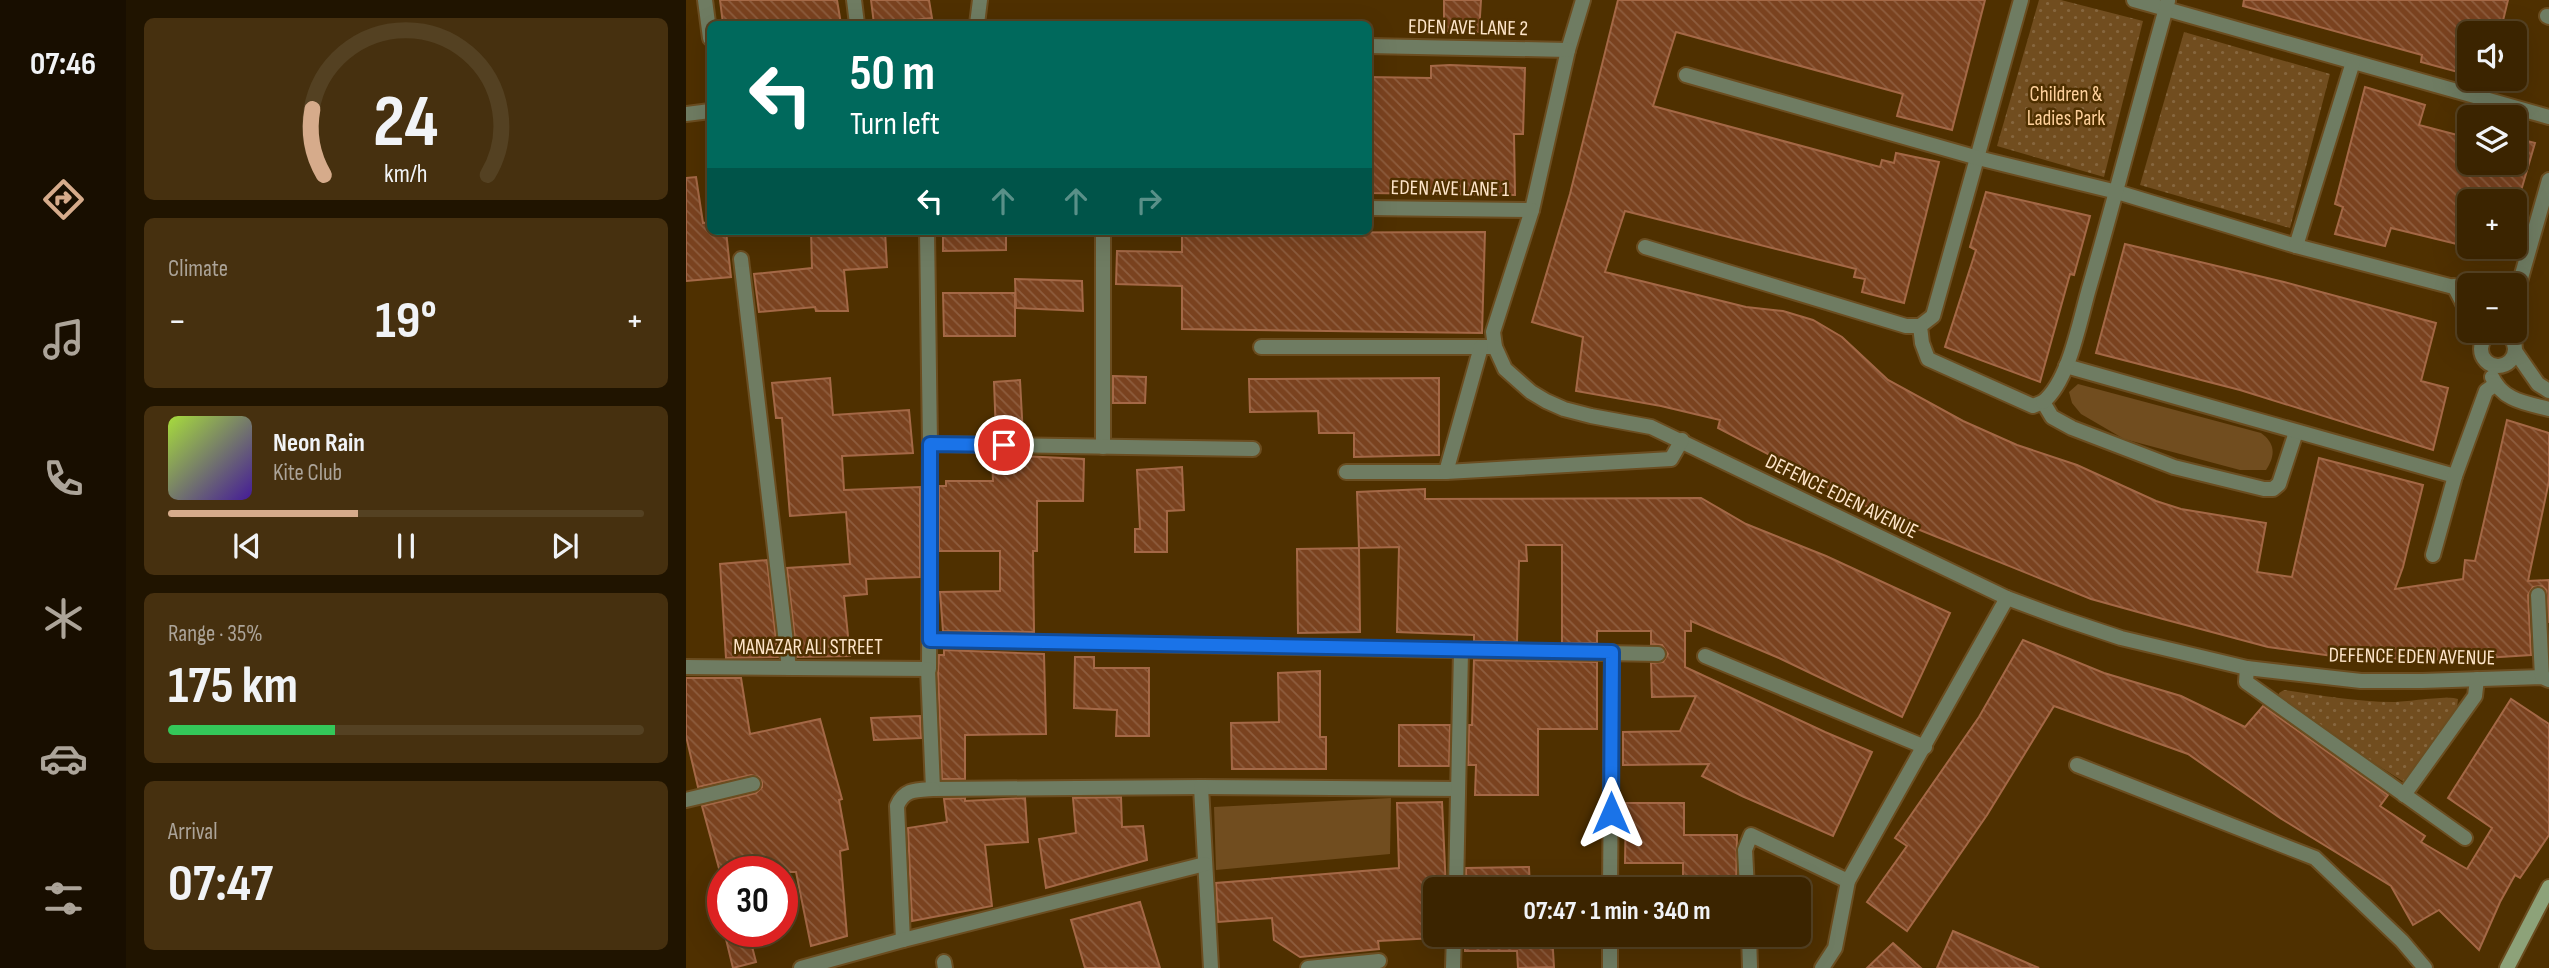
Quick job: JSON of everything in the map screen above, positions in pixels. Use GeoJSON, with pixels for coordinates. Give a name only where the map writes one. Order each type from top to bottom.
{"type":"FeatureCollection","features":[{"type":"Feature","properties":{"kind":"main road"},"geometry":{"type":"LineString","coordinates":[[2507,968],[2549,887]]}},
{"type":"Feature","properties":{"kind":"street"},"geometry":{"type":"LineString","coordinates":[[705,0],[708,21]]}},
{"type":"Feature","properties":{"kind":"street"},"geometry":{"type":"LineString","coordinates":[[854,0],[856,21]]}},
{"type":"Feature","properties":{"kind":"street"},"geometry":{"type":"LineString","coordinates":[[977,21],[980,0]]}},
{"type":"Feature","properties":{"kind":"street"},"geometry":{"type":"LineString","coordinates":[[1446,472],[1532,210],[1568,50],[1583,0]]}},
{"type":"Feature","properties":{"kind":"street"},"geometry":{"type":"LineString","coordinates":[[1645,247],[1906,326],[1920,326],[1933,316],[2021,0]]}},
{"type":"Feature","properties":{"kind":"street"},"geometry":{"type":"LineString","coordinates":[[2134,0],[2167,5],[2353,62],[2549,117]]}},
{"type":"Feature","properties":{"kind":"street"},"geometry":{"type":"LineString","coordinates":[[1920,326],[1928,359],[2033,406],[2052,395],[2066,366],[2117,192],[2167,5]]}},
{"type":"Feature","properties":{"kind":"street","name":"EDEN AVE LANE 2"},"geometry":{"type":"LineString","coordinates":[[1372,46],[1568,50]]}},
{"type":"Feature","properties":{"kind":"street"},"geometry":{"type":"LineString","coordinates":[[2296,246],[2353,62]]}},
{"type":"Feature","properties":{"kind":"street"},"geometry":{"type":"LineString","coordinates":[[1686,75],[1978,158],[2117,192],[2296,246],[2457,287]]}},
{"type":"Feature","properties":{"kind":"street"},"geometry":{"type":"LineString","coordinates":[[686,114],[707,111]]}},
{"type":"Feature","properties":{"kind":"street"},"geometry":{"type":"LineString","coordinates":[[2522,273],[2549,180]]}},
{"type":"Feature","properties":{"kind":"street","name":"EDEN AVE LANE 1"},"geometry":{"type":"LineString","coordinates":[[1372,208],[1532,210]]}},
{"type":"Feature","properties":{"kind":"street"},"geometry":{"type":"LineString","coordinates":[[927,235],[929,669],[933,789]]}},
{"type":"Feature","properties":{"kind":"street"},"geometry":{"type":"LineString","coordinates":[[1103,235],[1103,447]]}},
{"type":"Feature","properties":{"kind":"street"},"geometry":{"type":"LineString","coordinates":[[741,258],[789,668]]}},
{"type":"Feature","properties":{"kind":"street"},"geometry":{"type":"LineString","coordinates":[[2454,286],[2457,292]]}},
{"type":"Feature","properties":{"kind":"street"},"geometry":{"type":"LineString","coordinates":[[2481,343],[2496,384],[2510,398],[2549,409]]}},
{"type":"Feature","properties":{"kind":"street"},"geometry":{"type":"LineString","coordinates":[[2485,359],[2493,365],[2503,365],[2511,360],[2515,351],[2514,343]]}},
{"type":"Feature","properties":{"kind":"street"},"geometry":{"type":"LineString","coordinates":[[1261,347],[1488,347]]}},
{"type":"Feature","properties":{"kind":"street","name":"DEFENCE EDEN AVENUE"},"geometry":{"type":"LineString","coordinates":[[1488,347],[1505,369],[1531,392],[1546,401],[1591,416],[1651,427],[2007,598],[2121,638],[2247,668],[2361,681],[2545,678]]}},
{"type":"Feature","properties":{"kind":"street"},"geometry":{"type":"LineString","coordinates":[[2515,351],[2538,384],[2549,391]]}},
{"type":"Feature","properties":{"kind":"street"},"geometry":{"type":"LineString","coordinates":[[2066,366],[2455,476]]}},
{"type":"Feature","properties":{"kind":"street"},"geometry":{"type":"LineString","coordinates":[[2433,555],[2455,476],[2486,391],[2496,384]]}},
{"type":"Feature","properties":{"kind":"street"},"geometry":{"type":"LineString","coordinates":[[2043,402],[2052,417],[2072,428],[2174,467],[2264,489],[2273,489],[2279,484],[2295,432]]}},
{"type":"Feature","properties":{"kind":"street"},"geometry":{"type":"LineString","coordinates":[[1346,472],[1446,472],[1671,459],[1682,440]]}},
{"type":"Feature","properties":{"kind":"street"},"geometry":{"type":"LineString","coordinates":[[930,444],[1253,449]]}},
{"type":"Feature","properties":{"kind":"street"},"geometry":{"type":"LineString","coordinates":[[2538,594],[2545,678]]}},
{"type":"Feature","properties":{"kind":"street"},"geometry":{"type":"LineString","coordinates":[[1822,968],[1835,948],[1848,881],[2007,598]]}},
{"type":"Feature","properties":{"kind":"street"},"geometry":{"type":"LineString","coordinates":[[930,640],[1658,654]]}},
{"type":"Feature","properties":{"kind":"street"},"geometry":{"type":"LineString","coordinates":[[1456,877],[1461,650]]}},
{"type":"Feature","properties":{"kind":"street"},"geometry":{"type":"LineString","coordinates":[[1611,877],[1612,652]]}},
{"type":"Feature","properties":{"kind":"street"},"geometry":{"type":"LineString","coordinates":[[1704,656],[1925,747]]}},
{"type":"Feature","properties":{"kind":"street","name":"MANAZAR ALI STREET"},"geometry":{"type":"LineString","coordinates":[[686,667],[929,669]]}},
{"type":"Feature","properties":{"kind":"street"},"geometry":{"type":"LineString","coordinates":[[2247,668],[2245,682],[2465,838]]}},
{"type":"Feature","properties":{"kind":"street"},"geometry":{"type":"LineString","coordinates":[[2404,795],[2475,696],[2477,679]]}},
{"type":"Feature","properties":{"kind":"street"},"geometry":{"type":"LineString","coordinates":[[2077,765],[2315,858],[2402,941],[2425,968]]}},
{"type":"Feature","properties":{"kind":"street"},"geometry":{"type":"LineString","coordinates":[[686,800],[753,785]]}},
{"type":"Feature","properties":{"kind":"street"},"geometry":{"type":"LineString","coordinates":[[903,940],[897,806],[901,796],[911,791],[1201,787],[1458,789]]}},
{"type":"Feature","properties":{"kind":"street"},"geometry":{"type":"LineString","coordinates":[[1201,787],[1212,968]]}},
{"type":"Feature","properties":{"kind":"street"},"geometry":{"type":"LineString","coordinates":[[1746,877],[1745,850],[1751,835],[1848,881]]}},
{"type":"Feature","properties":{"kind":"street"},"geometry":{"type":"LineString","coordinates":[[801,968],[1205,864]]}},
{"type":"Feature","properties":{"kind":"street"},"geometry":{"type":"LineString","coordinates":[[1453,968],[1454,947]]}},
{"type":"Feature","properties":{"kind":"street"},"geometry":{"type":"LineString","coordinates":[[1610,947],[1610,968]]}},
{"type":"Feature","properties":{"kind":"street"},"geometry":{"type":"LineString","coordinates":[[1749,947],[1750,968]]}},
{"type":"Feature","properties":{"kind":"street"},"geometry":{"type":"LineString","coordinates":[[1308,968],[1379,961]]}},
{"type":"Feature","properties":{"kind":"green space","name":"Children & Ladies Park"},"geometry":{"type":"Polygon","coordinates":[[[2039,0],[2061,0],[2143,21],[2104,177],[1997,146],[2039,0]]]}},
{"type":"Feature","properties":{"kind":"green space"},"geometry":{"type":"Polygon","coordinates":[[[2184,32],[2330,74],[2290,228],[2140,185],[2184,32]]]}},
{"type":"Feature","properties":{"kind":"green space"},"geometry":{"type":"Polygon","coordinates":[[[2078,384],[2261,433],[2269,441],[2273,454],[2266,470],[2240,470],[2124,439],[2081,414],[2072,403],[2069,392],[2078,384]]]}},
{"type":"Feature","properties":{"kind":"green space"},"geometry":{"type":"Polygon","coordinates":[[[2284,690],[2379,702],[2458,699],[2457,707],[2404,782],[2278,702],[2279,693],[2284,690]]]}},
{"type":"Feature","properties":{"kind":"green space"},"geometry":{"type":"Polygon","coordinates":[[[1391,798],[1390,854],[1216,870],[1214,807],[1391,798]]]}},
{"type":"Feature","properties":{"kind":"building"},"geometry":{"type":"Polygon","coordinates":[[[720,0],[837,0],[840,21],[723,21],[720,0]]]}},
{"type":"Feature","properties":{"kind":"building"},"geometry":{"type":"Polygon","coordinates":[[[871,0],[929,0],[932,18],[874,21],[871,0]]]}},
{"type":"Feature","properties":{"kind":"building"},"geometry":{"type":"Polygon","coordinates":[[[1444,0],[1481,0],[1479,32],[1444,31],[1444,0]]]}},
{"type":"Feature","properties":{"kind":"building"},"geometry":{"type":"Polygon","coordinates":[[[1618,0],[1985,0],[1952,130],[1897,116],[1903,94],[1676,32],[1653,106],[1880,167],[1882,160],[1894,163],[1896,153],[1939,162],[1904,303],[1862,292],[1865,279],[1854,277],[1856,269],[1625,211],[1605,272],[1746,307],[1783,311],[1813,320],[1842,337],[1888,380],[1963,421],[2017,445],[2077,465],[2156,501],[2181,509],[2266,523],[2257,572],[2292,577],[2319,458],[2423,485],[2395,589],[2463,579],[2465,560],[2475,561],[2507,420],[2549,433],[2549,481],[2528,581],[2549,580],[2549,623],[2546,590],[2542,586],[2533,587],[2528,595],[2531,655],[2452,660],[2340,657],[2268,647],[2163,619],[2091,599],[1895,520],[1812,480],[1718,428],[1720,420],[1576,391],[1583,337],[1532,322],[1570,194],[1618,0]]]}},
{"type":"Feature","properties":{"kind":"building"},"geometry":{"type":"Polygon","coordinates":[[[2244,0],[2508,0],[2503,21],[2457,21],[2457,72],[2421,62],[2422,55],[2243,6],[2244,0]]]}},
{"type":"Feature","properties":{"kind":"building"},"geometry":{"type":"Polygon","coordinates":[[[1431,66],[1525,68],[1523,134],[1514,134],[1515,195],[1372,193],[1372,77],[1431,78],[1431,66]]]}},
{"type":"Feature","properties":{"kind":"building"},"geometry":{"type":"Polygon","coordinates":[[[2365,87],[2425,105],[2419,125],[2457,135],[2457,175],[2526,175],[2522,189],[2457,189],[2457,244],[2391,228],[2385,246],[2335,234],[2343,207],[2335,204],[2365,87]]]}},
{"type":"Feature","properties":{"kind":"building"},"geometry":{"type":"Polygon","coordinates":[[[2527,141],[2535,143],[2527,170],[2527,141]]]}},
{"type":"Feature","properties":{"kind":"building"},"geometry":{"type":"Polygon","coordinates":[[[696,177],[703,223],[707,222],[707,235],[726,235],[731,277],[686,281],[686,178],[696,177]]]}},
{"type":"Feature","properties":{"kind":"building"},"geometry":{"type":"Polygon","coordinates":[[[1986,192],[2090,216],[2074,275],[2070,274],[2040,382],[1945,347],[1976,250],[1970,247],[1986,192]]]}},
{"type":"Feature","properties":{"kind":"building"},"geometry":{"type":"Polygon","coordinates":[[[1372,232],[1485,232],[1482,333],[1182,329],[1182,286],[1116,284],[1117,251],[1182,252],[1182,235],[1372,235],[1372,232]]]}},
{"type":"Feature","properties":{"kind":"building"},"geometry":{"type":"Polygon","coordinates":[[[811,235],[885,235],[887,267],[844,270],[848,311],[816,311],[815,307],[759,312],[754,274],[812,268],[811,235]]]}},
{"type":"Feature","properties":{"kind":"building"},"geometry":{"type":"Polygon","coordinates":[[[943,235],[1006,235],[1006,250],[943,251],[943,235]]]}},
{"type":"Feature","properties":{"kind":"building"},"geometry":{"type":"Polygon","coordinates":[[[2125,244],[2284,282],[2436,323],[2421,381],[2448,388],[2433,450],[2240,390],[2096,353],[2125,244]]]}},
{"type":"Feature","properties":{"kind":"building"},"geometry":{"type":"Polygon","coordinates":[[[1015,279],[1082,281],[1083,311],[1016,308],[1015,279]]]}},
{"type":"Feature","properties":{"kind":"building"},"geometry":{"type":"Polygon","coordinates":[[[943,293],[1015,293],[1015,336],[944,336],[943,293]]]}},
{"type":"Feature","properties":{"kind":"building"},"geometry":{"type":"Polygon","coordinates":[[[1113,376],[1146,377],[1145,403],[1113,403],[1113,376]]]}},
{"type":"Feature","properties":{"kind":"building"},"geometry":{"type":"Polygon","coordinates":[[[830,378],[833,415],[909,410],[913,453],[842,456],[844,490],[920,487],[920,577],[866,579],[867,594],[844,596],[850,656],[797,657],[787,568],[850,564],[846,512],[790,516],[782,418],[776,418],[772,383],[830,378]]]}},
{"type":"Feature","properties":{"kind":"building"},"geometry":{"type":"Polygon","coordinates":[[[1439,378],[1439,455],[1354,457],[1354,433],[1319,433],[1318,411],[1250,412],[1249,379],[1439,378]]]}},
{"type":"Feature","properties":{"kind":"building"},"geometry":{"type":"Polygon","coordinates":[[[1020,380],[1023,436],[996,435],[994,382],[1020,380]]]}},
{"type":"Feature","properties":{"kind":"building"},"geometry":{"type":"Polygon","coordinates":[[[997,455],[1084,459],[1083,501],[1037,501],[1037,551],[1033,551],[1034,632],[943,631],[940,592],[1000,591],[1000,551],[939,551],[939,486],[946,486],[946,481],[993,481],[992,458],[998,458],[997,455]]]}},
{"type":"Feature","properties":{"kind":"building"},"geometry":{"type":"Polygon","coordinates":[[[1182,467],[1184,510],[1167,511],[1167,552],[1135,552],[1135,529],[1140,529],[1137,470],[1182,467]]]}},
{"type":"Feature","properties":{"kind":"building"},"geometry":{"type":"Polygon","coordinates":[[[1425,489],[1425,499],[1701,498],[1746,524],[1826,556],[1950,613],[1902,717],[1779,658],[1691,621],[1691,631],[1685,631],[1685,667],[1872,752],[1833,836],[1702,776],[1709,764],[1623,765],[1623,732],[1680,731],[1696,696],[1652,697],[1651,663],[1663,662],[1668,654],[1662,645],[1651,644],[1651,631],[1597,631],[1597,643],[1562,643],[1562,545],[1526,545],[1527,561],[1519,561],[1517,642],[1474,641],[1474,635],[1397,632],[1399,547],[1359,548],[1357,492],[1425,489]]]}},
{"type":"Feature","properties":{"kind":"building"},"geometry":{"type":"Polygon","coordinates":[[[1359,548],[1360,632],[1298,633],[1297,549],[1359,548]]]}},
{"type":"Feature","properties":{"kind":"building"},"geometry":{"type":"Polygon","coordinates":[[[767,560],[778,657],[726,658],[720,564],[767,560]]]}},
{"type":"Feature","properties":{"kind":"building"},"geometry":{"type":"Polygon","coordinates":[[[2023,640],[2104,673],[2181,696],[2245,727],[2263,706],[2388,795],[2380,806],[2425,836],[2421,842],[2467,869],[2492,828],[2448,798],[2511,699],[2549,724],[2549,835],[2520,878],[2515,875],[2479,950],[2439,910],[2413,925],[2391,886],[2280,818],[2188,754],[2054,706],[1987,815],[1907,931],[1867,902],[1907,846],[1895,838],[1979,717],[2023,640]]]}},
{"type":"Feature","properties":{"kind":"building"},"geometry":{"type":"Polygon","coordinates":[[[944,650],[1044,654],[1046,734],[965,735],[965,779],[942,779],[938,672],[939,655],[944,655],[944,650]]]}},
{"type":"Feature","properties":{"kind":"building"},"geometry":{"type":"Polygon","coordinates":[[[1075,657],[1094,657],[1094,668],[1149,668],[1149,736],[1116,736],[1117,710],[1074,708],[1075,657]]]}},
{"type":"Feature","properties":{"kind":"building"},"geometry":{"type":"Polygon","coordinates":[[[1474,660],[1597,662],[1597,729],[1538,729],[1538,795],[1475,795],[1476,765],[1468,765],[1474,660]]]}},
{"type":"Feature","properties":{"kind":"building"},"geometry":{"type":"Polygon","coordinates":[[[1320,671],[1320,737],[1326,737],[1326,769],[1232,769],[1231,723],[1279,722],[1278,673],[1320,671]]]}},
{"type":"Feature","properties":{"kind":"building"},"geometry":{"type":"Polygon","coordinates":[[[686,678],[741,678],[750,734],[820,719],[842,799],[839,800],[848,849],[840,851],[847,936],[811,946],[798,882],[798,856],[716,856],[702,806],[756,793],[762,787],[762,782],[759,777],[751,775],[698,787],[686,736],[686,678]]]}},
{"type":"Feature","properties":{"kind":"building"},"geometry":{"type":"Polygon","coordinates":[[[920,716],[921,738],[874,740],[871,718],[920,716]]]}},
{"type":"Feature","properties":{"kind":"building"},"geometry":{"type":"Polygon","coordinates":[[[1399,725],[1450,725],[1449,766],[1399,766],[1399,725]]]}},
{"type":"Feature","properties":{"kind":"building"},"geometry":{"type":"Polygon","coordinates":[[[1121,797],[1122,827],[1143,826],[1147,860],[1046,888],[1039,839],[1076,833],[1073,798],[1121,797]]]}},
{"type":"Feature","properties":{"kind":"building"},"geometry":{"type":"Polygon","coordinates":[[[965,798],[965,801],[1025,798],[1028,842],[985,845],[992,906],[912,921],[908,828],[947,822],[944,799],[965,798]]]}},
{"type":"Feature","properties":{"kind":"building"},"geometry":{"type":"Polygon","coordinates":[[[1442,802],[1445,877],[1423,877],[1423,939],[1378,941],[1379,949],[1300,957],[1274,940],[1272,918],[1218,922],[1216,883],[1399,868],[1397,803],[1442,802]]]}},
{"type":"Feature","properties":{"kind":"building"},"geometry":{"type":"Polygon","coordinates":[[[1626,803],[1684,803],[1684,835],[1737,835],[1736,877],[1683,877],[1683,863],[1625,863],[1626,803]]]}},
{"type":"Feature","properties":{"kind":"building"},"geometry":{"type":"Polygon","coordinates":[[[1529,867],[1529,877],[1466,877],[1466,868],[1529,867]]]}},
{"type":"Feature","properties":{"kind":"building"},"geometry":{"type":"Polygon","coordinates":[[[1140,902],[1160,968],[1085,968],[1071,920],[1140,902]]]}},
{"type":"Feature","properties":{"kind":"building"},"geometry":{"type":"Polygon","coordinates":[[[1953,931],[2039,968],[1937,968],[1953,931]]]}},
{"type":"Feature","properties":{"kind":"building"},"geometry":{"type":"Polygon","coordinates":[[[1893,943],[1921,968],[1867,968],[1893,943]]]}},
{"type":"Feature","properties":{"kind":"building"},"geometry":{"type":"Polygon","coordinates":[[[728,947],[752,947],[756,962],[733,968],[728,947]]]}},
{"type":"Feature","properties":{"kind":"building"},"geometry":{"type":"Polygon","coordinates":[[[1465,947],[1553,947],[1554,967],[1518,968],[1517,951],[1465,951],[1465,947]]]}},
{"type":"Feature","properties":{"kind":"route"},"geometry":{"type":"LineString","coordinates":[[1004,445],[930,444],[930,640],[1612,652],[1611,813]]}}]}
